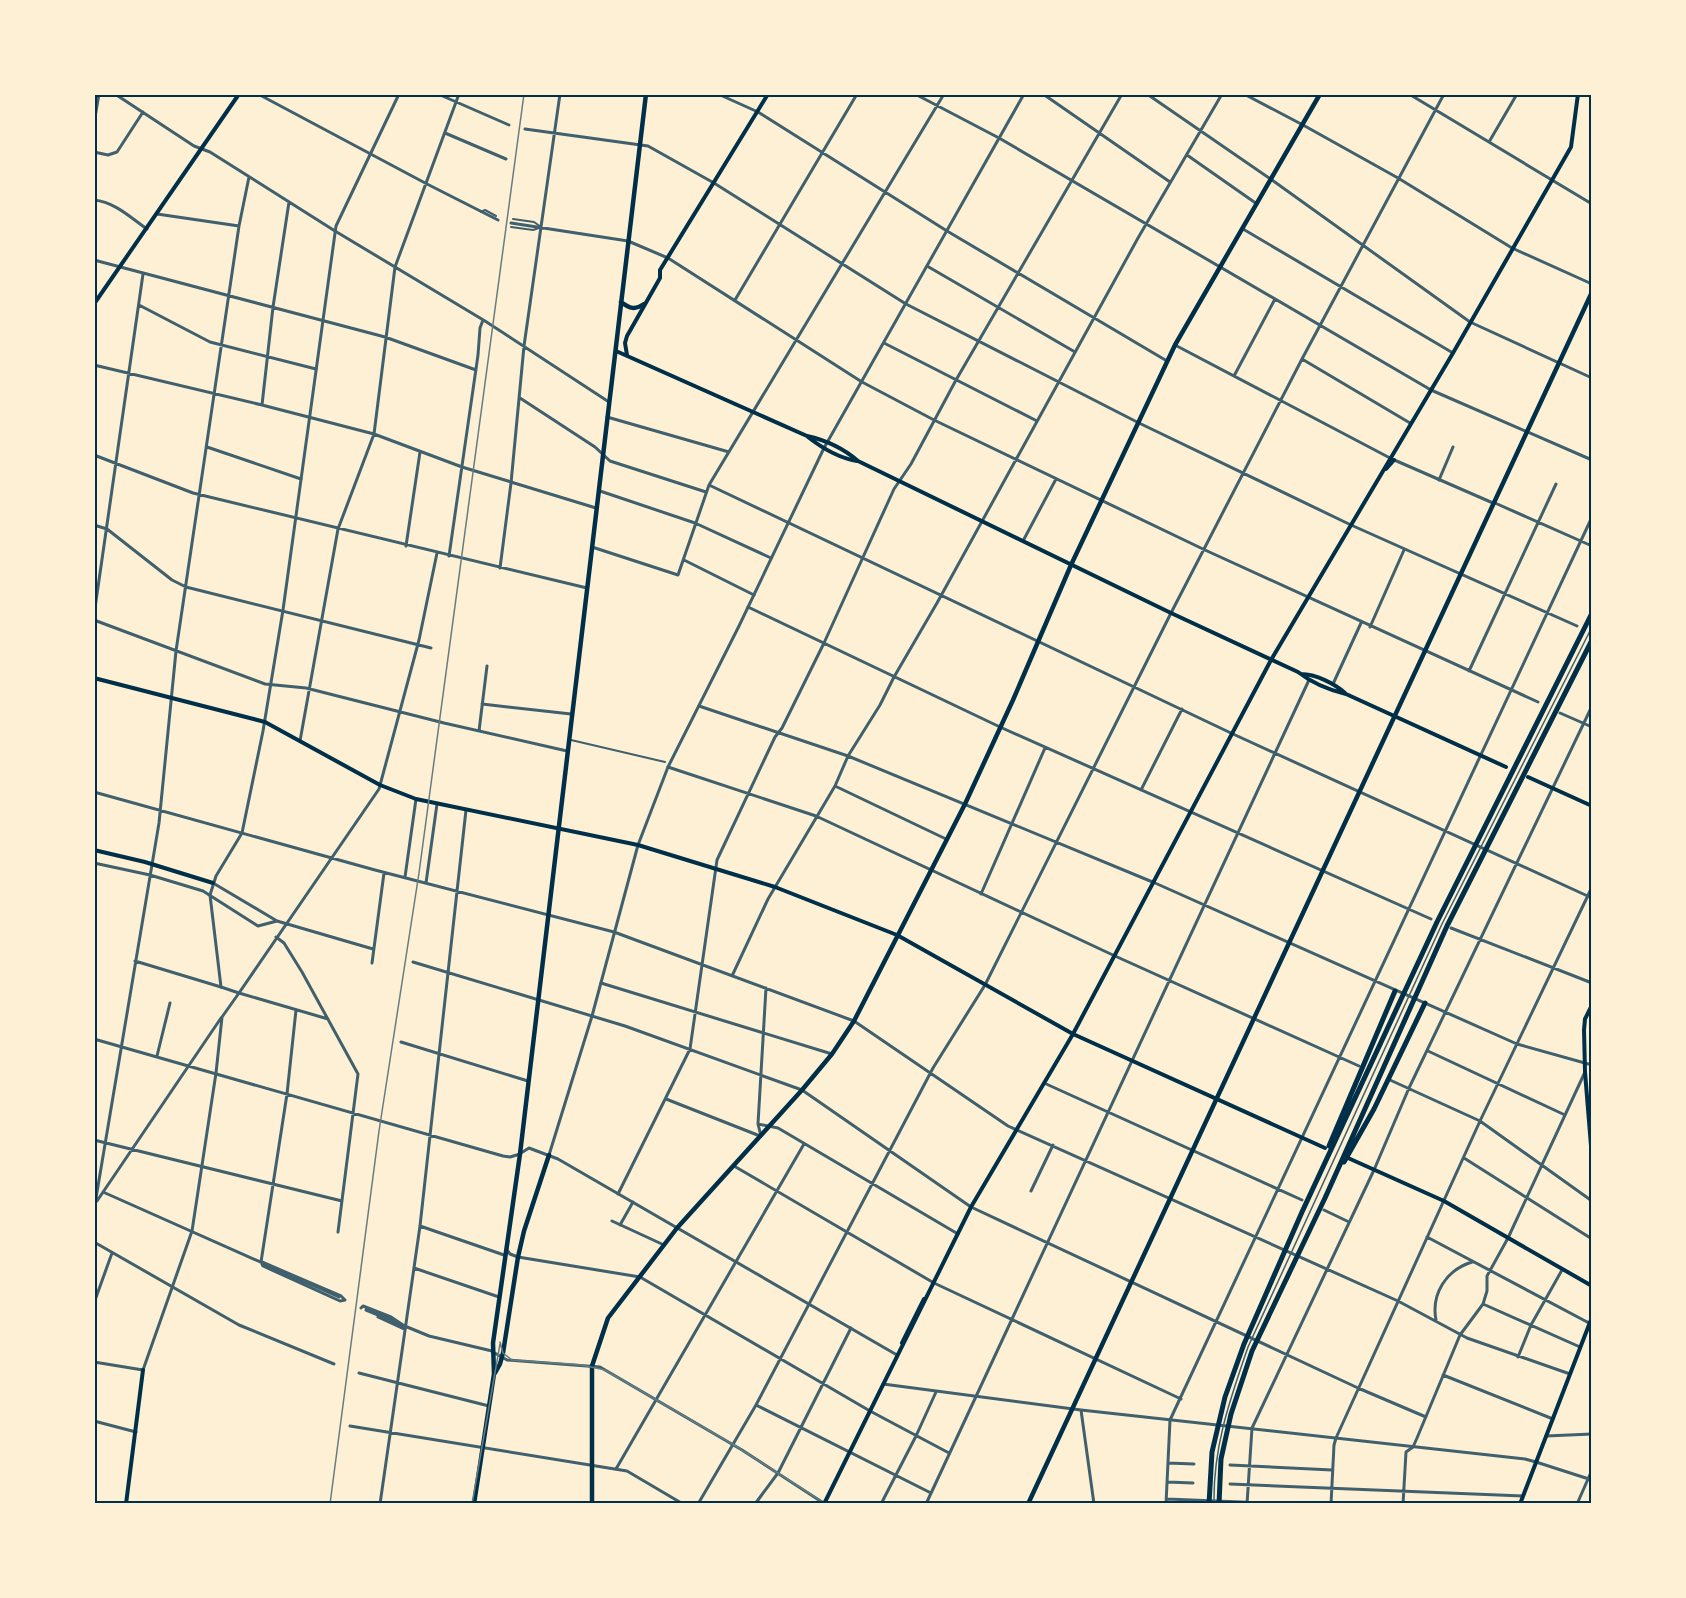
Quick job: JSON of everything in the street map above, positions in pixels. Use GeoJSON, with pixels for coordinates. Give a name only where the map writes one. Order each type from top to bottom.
{"type":"FeatureCollection","features":[{"type":"Feature","properties":{"kind":"highway"},"geometry":{"type":"LineString","coordinates":[[1302,1212],[1437,922],[1592,613]]}},
{"type":"Feature","properties":{"kind":"highway"},"geometry":{"type":"LineString","coordinates":[[1219,1503],[1221,1459],[1234,1399],[1252,1351],[1325,1198],[1447,926],[1592,640]]}},
{"type":"Feature","properties":{"kind":"highway"},"geometry":{"type":"LineString","coordinates":[[1209,1503],[1212,1452],[1225,1397],[1244,1344],[1395,991]]}},
{"type":"Feature","properties":{"kind":"highway"},"geometry":{"type":"LineString","coordinates":[[1325,1198],[1374,1109],[1425,1003]]}},
{"type":"Feature","properties":{"kind":"main road"},"geometry":{"type":"LineString","coordinates":[[94,304],[239,94]]}},
{"type":"Feature","properties":{"kind":"main road"},"geometry":{"type":"LineString","coordinates":[[474,1503],[494,1374],[492,1351],[520,1154],[646,94]]}},
{"type":"Feature","properties":{"kind":"main road"},"geometry":{"type":"LineString","coordinates":[[627,356],[625,343],[627,336],[660,278],[659,272],[768,94]]}},
{"type":"Feature","properties":{"kind":"main road"},"geometry":{"type":"LineString","coordinates":[[592,1503],[592,1366],[608,1318],[677,1228],[802,1090],[832,1054],[854,1021],[964,804],[1071,565],[1175,345],[1320,94]]}},
{"type":"Feature","properties":{"kind":"main road"},"geometry":{"type":"LineString","coordinates":[[824,1503],[901,1347],[903,1338],[926,1294],[933,1286],[971,1207],[1073,1034],[1155,883],[1271,660],[1392,459],[1410,423],[1453,354],[1573,142],[1578,94]]}},
{"type":"Feature","properties":{"kind":"main road"},"geometry":{"type":"LineString","coordinates":[[1028,1503],[1592,292]]}},
{"type":"Feature","properties":{"kind":"main road"},"geometry":{"type":"LineString","coordinates":[[621,302],[632,309],[644,304]]}},
{"type":"Feature","properties":{"kind":"main road"},"geometry":{"type":"LineString","coordinates":[[616,351],[807,436],[827,442],[849,453],[858,461],[1071,565],[1301,674],[1309,680],[1346,694]]}},
{"type":"Feature","properties":{"kind":"main road"},"geometry":{"type":"LineString","coordinates":[[807,436],[846,459],[858,461]]}},
{"type":"Feature","properties":{"kind":"main road"},"geometry":{"type":"LineString","coordinates":[[1301,674],[1331,683],[1346,694],[1506,767]]}},
{"type":"Feature","properties":{"kind":"main road"},"geometry":{"type":"LineString","coordinates":[[94,678],[265,722],[380,785],[417,799],[638,845],[775,887],[897,935],[1073,1034],[1325,1148]]}},
{"type":"Feature","properties":{"kind":"main road"},"geometry":{"type":"LineString","coordinates":[[1309,680],[1312,678],[1323,683],[1331,683]]}},
{"type":"Feature","properties":{"kind":"main road"},"geometry":{"type":"LineString","coordinates":[[1528,777],[1592,806]]}},
{"type":"Feature","properties":{"kind":"main road"},"geometry":{"type":"LineString","coordinates":[[94,850],[152,864],[213,883]]}},
{"type":"Feature","properties":{"kind":"main road"},"geometry":{"type":"LineString","coordinates":[[1592,1005],[1584,1024],[1584,1062],[1592,1158]]}},
{"type":"Feature","properties":{"kind":"main road"},"geometry":{"type":"LineString","coordinates":[[494,1374],[502,1357],[524,1231],[549,1155]]}},
{"type":"Feature","properties":{"kind":"main road"},"geometry":{"type":"LineString","coordinates":[[1348,1158],[1444,1202],[1592,1286]]}},
{"type":"Feature","properties":{"kind":"main road"},"geometry":{"type":"LineString","coordinates":[[1520,1503],[1592,1317]]}},
{"type":"Feature","properties":{"kind":"main road"},"geometry":{"type":"LineString","coordinates":[[126,1503],[143,1370]]}},
{"type":"Feature","properties":{"kind":"street"},"geometry":{"type":"LineString","coordinates":[[94,123],[99,94]]}},
{"type":"Feature","properties":{"kind":"street"},"geometry":{"type":"LineString","coordinates":[[115,94],[194,146],[203,149],[484,320],[609,402]]}},
{"type":"Feature","properties":{"kind":"street"},"geometry":{"type":"LineString","coordinates":[[258,94],[427,184],[497,218]]}},
{"type":"Feature","properties":{"kind":"street"},"geometry":{"type":"LineString","coordinates":[[220,987],[210,895],[213,883],[242,833],[265,722],[283,609],[335,231],[399,94]]}},
{"type":"Feature","properties":{"kind":"street"},"geometry":{"type":"LineString","coordinates":[[438,94],[509,125]]}},
{"type":"Feature","properties":{"kind":"street"},"geometry":{"type":"LineString","coordinates":[[300,741],[338,529],[374,434],[395,267],[459,94]]}},
{"type":"Feature","properties":{"kind":"street"},"geometry":{"type":"LineString","coordinates":[[500,568],[511,483],[524,346],[560,94]]}},
{"type":"Feature","properties":{"kind":"street"},"geometry":{"type":"LineString","coordinates":[[718,94],[758,112],[947,231],[1167,361]]}},
{"type":"Feature","properties":{"kind":"street"},"geometry":{"type":"LineString","coordinates":[[735,300],[856,94]]}},
{"type":"Feature","properties":{"kind":"street"},"geometry":{"type":"LineString","coordinates":[[915,94],[999,138],[1431,390],[1592,460]]}},
{"type":"Feature","properties":{"kind":"street"},"geometry":{"type":"LineString","coordinates":[[591,547],[678,575],[709,485],[944,94]]}},
{"type":"Feature","properties":{"kind":"street"},"geometry":{"type":"LineString","coordinates":[[549,1155],[592,1016],[638,845],[668,767],[827,442],[1024,94]]}},
{"type":"Feature","properties":{"kind":"street"},"geometry":{"type":"LineString","coordinates":[[1043,94],[1171,182]]}},
{"type":"Feature","properties":{"kind":"street"},"geometry":{"type":"LineString","coordinates":[[618,1194],[690,1049],[717,860],[824,643],[899,481],[911,464],[956,380],[1122,94]]}},
{"type":"Feature","properties":{"kind":"street"},"geometry":{"type":"LineString","coordinates":[[1147,94],[1272,180],[1470,322],[1592,378]]}},
{"type":"Feature","properties":{"kind":"street"},"geometry":{"type":"LineString","coordinates":[[732,976],[775,887],[834,786],[848,756],[880,705],[1146,224],[1222,94]]}},
{"type":"Feature","properties":{"kind":"street"},"geometry":{"type":"LineString","coordinates":[[1244,94],[1398,178],[1512,248],[1592,284]]}},
{"type":"Feature","properties":{"kind":"street"},"geometry":{"type":"LineString","coordinates":[[1409,94],[1592,204]]}},
{"type":"Feature","properties":{"kind":"street"},"geometry":{"type":"LineString","coordinates":[[698,1503],[756,1405],[931,1074],[985,985],[1171,613],[1319,326],[1444,94]]}},
{"type":"Feature","properties":{"kind":"street"},"geometry":{"type":"LineString","coordinates":[[1489,143],[1517,94]]}},
{"type":"Feature","properties":{"kind":"street"},"geometry":{"type":"LineString","coordinates":[[94,152],[108,155],[117,152],[143,112]]}},
{"type":"Feature","properties":{"kind":"street"},"geometry":{"type":"LineString","coordinates":[[525,129],[648,146],[714,183],[906,304],[979,342],[1138,423],[1351,525],[1576,626]]}},
{"type":"Feature","properties":{"kind":"street"},"geometry":{"type":"LineString","coordinates":[[445,133],[506,159]]}},
{"type":"Feature","properties":{"kind":"street"},"geometry":{"type":"LineString","coordinates":[[1186,156],[1258,204]]}},
{"type":"Feature","properties":{"kind":"street"},"geometry":{"type":"LineString","coordinates":[[95,1205],[152,864],[176,651],[201,495],[239,226],[249,177]]}},
{"type":"Feature","properties":{"kind":"street"},"geometry":{"type":"LineString","coordinates":[[94,200],[113,205],[147,229]]}},
{"type":"Feature","properties":{"kind":"street"},"geometry":{"type":"LineString","coordinates":[[262,405],[273,307],[289,202]]}},
{"type":"Feature","properties":{"kind":"street"},"geometry":{"type":"LineString","coordinates":[[157,214],[239,226]]}},
{"type":"Feature","properties":{"kind":"street"},"geometry":{"type":"LineString","coordinates":[[512,223],[628,241],[668,258],[862,382],[934,420],[1307,598],[1538,702]]}},
{"type":"Feature","properties":{"kind":"street"},"geometry":{"type":"LineString","coordinates":[[1243,229],[1453,354]]}},
{"type":"Feature","properties":{"kind":"street"},"geometry":{"type":"LineString","coordinates":[[94,260],[385,337],[476,370]]}},
{"type":"Feature","properties":{"kind":"street"},"geometry":{"type":"LineString","coordinates":[[927,266],[1075,352]]}},
{"type":"Feature","properties":{"kind":"street"},"geometry":{"type":"LineString","coordinates":[[94,615],[143,274]]}},
{"type":"Feature","properties":{"kind":"street"},"geometry":{"type":"LineString","coordinates":[[1234,376],[1275,299]]}},
{"type":"Feature","properties":{"kind":"street"},"geometry":{"type":"LineString","coordinates":[[139,305],[202,339],[316,369]]}},
{"type":"Feature","properties":{"kind":"street"},"geometry":{"type":"LineString","coordinates":[[451,556],[480,328],[484,320]]}},
{"type":"Feature","properties":{"kind":"street"},"geometry":{"type":"LineString","coordinates":[[884,343],[1037,421]]}},
{"type":"Feature","properties":{"kind":"street"},"geometry":{"type":"LineString","coordinates":[[1175,345],[1392,459],[1592,546]]}},
{"type":"Feature","properties":{"kind":"street"},"geometry":{"type":"LineString","coordinates":[[1302,359],[1410,423]]}},
{"type":"Feature","properties":{"kind":"street"},"geometry":{"type":"LineString","coordinates":[[94,365],[374,434],[463,468],[596,508]]}},
{"type":"Feature","properties":{"kind":"street"},"geometry":{"type":"LineString","coordinates":[[520,398],[595,447],[610,461],[706,492]]}},
{"type":"Feature","properties":{"kind":"street"},"geometry":{"type":"LineString","coordinates":[[607,417],[729,453]]}},
{"type":"Feature","properties":{"kind":"street"},"geometry":{"type":"LineString","coordinates":[[207,447],[300,479]]}},
{"type":"Feature","properties":{"kind":"street"},"geometry":{"type":"LineString","coordinates":[[1439,480],[1453,447]]}},
{"type":"Feature","properties":{"kind":"street"},"geometry":{"type":"LineString","coordinates":[[406,546],[420,452]]}},
{"type":"Feature","properties":{"kind":"street"},"geometry":{"type":"LineString","coordinates":[[94,455],[201,495],[586,588]]}},
{"type":"Feature","properties":{"kind":"street"},"geometry":{"type":"LineString","coordinates":[[1023,541],[1056,479]]}},
{"type":"Feature","properties":{"kind":"street"},"geometry":{"type":"LineString","coordinates":[[1469,671],[1556,484]]}},
{"type":"Feature","properties":{"kind":"street"},"geometry":{"type":"LineString","coordinates":[[709,485],[1233,734],[1590,897]]}},
{"type":"Feature","properties":{"kind":"street"},"geometry":{"type":"LineString","coordinates":[[598,490],[695,523],[771,558]]}},
{"type":"Feature","properties":{"kind":"street"},"geometry":{"type":"LineString","coordinates":[[1292,1503],[1166,1501],[1170,1420],[1592,517]]}},
{"type":"Feature","properties":{"kind":"street"},"geometry":{"type":"LineString","coordinates":[[94,525],[107,529],[172,580],[186,587],[283,609],[431,648]]}},
{"type":"Feature","properties":{"kind":"street"},"geometry":{"type":"LineString","coordinates":[[1370,627],[1404,549]]}},
{"type":"Feature","properties":{"kind":"street"},"geometry":{"type":"LineString","coordinates":[[95,1205],[276,937],[375,797],[418,645],[437,553]]}},
{"type":"Feature","properties":{"kind":"street"},"geometry":{"type":"LineString","coordinates":[[684,560],[754,595]]}},
{"type":"Feature","properties":{"kind":"street"},"geometry":{"type":"LineString","coordinates":[[748,607],[1045,748],[1431,919]]}},
{"type":"Feature","properties":{"kind":"street"},"geometry":{"type":"LineString","coordinates":[[94,620],[270,686],[310,689],[444,723],[567,750]]}},
{"type":"Feature","properties":{"kind":"street"},"geometry":{"type":"LineString","coordinates":[[1331,683],[1361,623]]}},
{"type":"Feature","properties":{"kind":"street"},"geometry":{"type":"LineString","coordinates":[[479,730],[486,666]]}},
{"type":"Feature","properties":{"kind":"street"},"geometry":{"type":"LineString","coordinates":[[926,1503],[1049,1243],[1131,1061],[1309,680]]}},
{"type":"Feature","properties":{"kind":"street"},"geometry":{"type":"LineString","coordinates":[[482,704],[572,714]]}},
{"type":"Feature","properties":{"kind":"street"},"geometry":{"type":"LineString","coordinates":[[699,706],[848,756],[1155,883],[1516,1044],[1592,1065]]}},
{"type":"Feature","properties":{"kind":"street"},"geometry":{"type":"LineString","coordinates":[[1247,1503],[1252,1428],[1374,1170],[1409,1088],[1592,706]]}},
{"type":"Feature","properties":{"kind":"street"},"geometry":{"type":"LineString","coordinates":[[1141,790],[1182,709]]}},
{"type":"Feature","properties":{"kind":"street"},"geometry":{"type":"LineString","coordinates":[[1560,713],[1592,727]]}},
{"type":"Feature","properties":{"kind":"street"},"geometry":{"type":"LineString","coordinates":[[568,740],[665,762]]}},
{"type":"Feature","properties":{"kind":"street"},"geometry":{"type":"LineString","coordinates":[[981,894],[1045,748]]}},
{"type":"Feature","properties":{"kind":"street"},"geometry":{"type":"LineString","coordinates":[[668,767],[816,816],[930,871],[1359,1066]]}},
{"type":"Feature","properties":{"kind":"street"},"geometry":{"type":"LineString","coordinates":[[834,786],[946,839]]}},
{"type":"Feature","properties":{"kind":"street"},"geometry":{"type":"LineString","coordinates":[[94,792],[406,878],[614,932],[854,1021],[1008,1126],[1398,1301],[1460,1335],[1570,1374]]}},
{"type":"Feature","properties":{"kind":"street"},"geometry":{"type":"LineString","coordinates":[[406,878],[417,799]]}},
{"type":"Feature","properties":{"kind":"street"},"geometry":{"type":"LineString","coordinates":[[424,882],[435,803]]}},
{"type":"Feature","properties":{"kind":"street"},"geometry":{"type":"LineString","coordinates":[[380,1503],[420,1226],[466,810]]}},
{"type":"Feature","properties":{"kind":"street"},"geometry":{"type":"LineString","coordinates":[[94,863],[150,875],[210,895],[258,926],[277,921]]}},
{"type":"Feature","properties":{"kind":"street"},"geometry":{"type":"LineString","coordinates":[[372,963],[384,872]]}},
{"type":"Feature","properties":{"kind":"street"},"geometry":{"type":"LineString","coordinates":[[213,883],[277,921],[373,949]]}},
{"type":"Feature","properties":{"kind":"street"},"geometry":{"type":"LineString","coordinates":[[1330,1503],[1336,1438],[1480,1121],[1552,968],[1590,897],[1592,887]]}},
{"type":"Feature","properties":{"kind":"street"},"geometry":{"type":"LineString","coordinates":[[1451,928],[1592,983]]}},
{"type":"Feature","properties":{"kind":"street"},"geometry":{"type":"LineString","coordinates":[[276,937],[284,943],[302,972],[358,1074],[338,1232]]}},
{"type":"Feature","properties":{"kind":"street"},"geometry":{"type":"LineString","coordinates":[[135,961],[328,1019]]}},
{"type":"Feature","properties":{"kind":"street"},"geometry":{"type":"LineString","coordinates":[[413,962],[592,1016],[802,1090],[971,1207],[1358,1388],[1426,1417]]}},
{"type":"Feature","properties":{"kind":"street"},"geometry":{"type":"LineString","coordinates":[[601,983],[832,1054]]}},
{"type":"Feature","properties":{"kind":"street"},"geometry":{"type":"LineString","coordinates":[[761,1136],[758,1124],[766,988]]}},
{"type":"Feature","properties":{"kind":"street"},"geometry":{"type":"LineString","coordinates":[[157,1056],[170,1003]]}},
{"type":"Feature","properties":{"kind":"street"},"geometry":{"type":"LineString","coordinates":[[261,1262],[265,1261],[341,1296],[344,1301],[304,1286],[263,1266],[261,1262],[287,1094],[296,1010]]}},
{"type":"Feature","properties":{"kind":"street"},"geometry":{"type":"LineString","coordinates":[[94,1362],[143,1370],[154,1333],[192,1230],[216,1073],[222,1017]]}},
{"type":"Feature","properties":{"kind":"street"},"geometry":{"type":"LineString","coordinates":[[94,1039],[510,1157],[529,1148],[549,1155],[897,1355]]}},
{"type":"Feature","properties":{"kind":"street"},"geometry":{"type":"LineString","coordinates":[[401,1042],[528,1081]]}},
{"type":"Feature","properties":{"kind":"street"},"geometry":{"type":"LineString","coordinates":[[1428,1051],[1565,1115]]}},
{"type":"Feature","properties":{"kind":"street"},"geometry":{"type":"LineString","coordinates":[[1403,1503],[1406,1452],[1413,1447],[1460,1335],[1483,1304],[1487,1276],[1508,1238],[1585,1072]]}},
{"type":"Feature","properties":{"kind":"street"},"geometry":{"type":"LineString","coordinates":[[1389,1080],[1480,1121],[1592,1201]]}},
{"type":"Feature","properties":{"kind":"street"},"geometry":{"type":"LineString","coordinates":[[1044,1083],[1302,1200]]}},
{"type":"Feature","properties":{"kind":"street"},"geometry":{"type":"LineString","coordinates":[[666,1099],[761,1136]]}},
{"type":"Feature","properties":{"kind":"street"},"geometry":{"type":"LineString","coordinates":[[758,1124],[778,1128],[958,1234]]}},
{"type":"Feature","properties":{"kind":"street"},"geometry":{"type":"LineString","coordinates":[[94,1140],[342,1201]]}},
{"type":"Feature","properties":{"kind":"street"},"geometry":{"type":"LineString","coordinates":[[616,1469],[804,1144]]}},
{"type":"Feature","properties":{"kind":"street"},"geometry":{"type":"LineString","coordinates":[[1031,1191],[1053,1145]]}},
{"type":"Feature","properties":{"kind":"street"},"geometry":{"type":"LineString","coordinates":[[1464,1158],[1592,1239]]}},
{"type":"Feature","properties":{"kind":"street"},"geometry":{"type":"LineString","coordinates":[[734,1167],[933,1286],[1013,1319],[1181,1399]]}},
{"type":"Feature","properties":{"kind":"street"},"geometry":{"type":"LineString","coordinates":[[103,1192],[339,1297]]}},
{"type":"Feature","properties":{"kind":"street"},"geometry":{"type":"LineString","coordinates":[[620,1225],[633,1202]]}},
{"type":"Feature","properties":{"kind":"street"},"geometry":{"type":"LineString","coordinates":[[1324,1210],[1349,1222]]}},
{"type":"Feature","properties":{"kind":"street"},"geometry":{"type":"LineString","coordinates":[[612,1221],[664,1245]]}},
{"type":"Feature","properties":{"kind":"street"},"geometry":{"type":"LineString","coordinates":[[420,1226],[504,1256]]}},
{"type":"Feature","properties":{"kind":"street"},"geometry":{"type":"LineString","coordinates":[[1427,1237],[1590,1322]]}},
{"type":"Feature","properties":{"kind":"street"},"geometry":{"type":"LineString","coordinates":[[94,1242],[239,1325],[334,1364]]}},
{"type":"Feature","properties":{"kind":"street"},"geometry":{"type":"LineString","coordinates":[[507,1248],[510,1254],[518,1257],[640,1277],[870,1411],[949,1453]]}},
{"type":"Feature","properties":{"kind":"street"},"geometry":{"type":"LineString","coordinates":[[94,1303],[112,1253]]}},
{"type":"Feature","properties":{"kind":"street"},"geometry":{"type":"LineString","coordinates":[[1436,1320],[1434,1303],[1443,1283],[1458,1268],[1472,1262]]}},
{"type":"Feature","properties":{"kind":"street"},"geometry":{"type":"LineString","coordinates":[[414,1268],[499,1297]]}},
{"type":"Feature","properties":{"kind":"street"},"geometry":{"type":"LineString","coordinates":[[1518,1357],[1531,1325],[1562,1270]]}},
{"type":"Feature","properties":{"kind":"street"},"geometry":{"type":"LineString","coordinates":[[1483,1304],[1580,1347]]}},
{"type":"Feature","properties":{"kind":"street"},"geometry":{"type":"LineString","coordinates":[[404,1328],[400,1322],[375,1310],[363,1306],[361,1308],[404,1328],[492,1351],[507,1360],[600,1367],[734,1445],[824,1503]]}},
{"type":"Feature","properties":{"kind":"street"},"geometry":{"type":"LineString","coordinates":[[366,1310],[404,1328]]}},
{"type":"Feature","properties":{"kind":"street"},"geometry":{"type":"LineString","coordinates":[[755,1503],[778,1473],[851,1328]]}},
{"type":"Feature","properties":{"kind":"street"},"geometry":{"type":"LineString","coordinates":[[359,1373],[489,1407]]}},
{"type":"Feature","properties":{"kind":"street"},"geometry":{"type":"LineString","coordinates":[[1443,1375],[1553,1419]]}},
{"type":"Feature","properties":{"kind":"street"},"geometry":{"type":"LineString","coordinates":[[883,1384],[1072,1409],[1525,1459],[1589,1480]]}},
{"type":"Feature","properties":{"kind":"street"},"geometry":{"type":"LineString","coordinates":[[880,1503],[916,1436],[936,1392]]}},
{"type":"Feature","properties":{"kind":"street"},"geometry":{"type":"LineString","coordinates":[[756,1405],[931,1493]]}},
{"type":"Feature","properties":{"kind":"street"},"geometry":{"type":"LineString","coordinates":[[1081,1410],[1094,1503]]}},
{"type":"Feature","properties":{"kind":"street"},"geometry":{"type":"LineString","coordinates":[[94,1421],[136,1432]]}},
{"type":"Feature","properties":{"kind":"street"},"geometry":{"type":"LineString","coordinates":[[350,1426],[627,1471],[683,1503]]}},
{"type":"Feature","properties":{"kind":"street"},"geometry":{"type":"LineString","coordinates":[[1546,1436],[1592,1434]]}},
{"type":"Feature","properties":{"kind":"street"},"geometry":{"type":"LineString","coordinates":[[1168,1463],[1194,1464]]}},
{"type":"Feature","properties":{"kind":"street"},"geometry":{"type":"LineString","coordinates":[[1230,1465],[1332,1470]]}},
{"type":"Feature","properties":{"kind":"street"},"geometry":{"type":"LineString","coordinates":[[1577,1503],[1592,1470]]}},
{"type":"Feature","properties":{"kind":"street"},"geometry":{"type":"LineString","coordinates":[[1168,1482],[1193,1483]]}},
{"type":"Feature","properties":{"kind":"street"},"geometry":{"type":"LineString","coordinates":[[1230,1484],[1523,1496]]}},
{"type":"Feature","properties":{"kind":"lane"},"geometry":{"type":"LineString","coordinates":[[1214,1503],[1216,1455],[1226,1410],[1248,1347],[1442,924],[1592,627]]}},
{"type":"Feature","properties":{"kind":"tram line"},"geometry":{"type":"LineString","coordinates":[[500,1342],[503,1353],[512,1360],[582,1365],[605,1370],[734,1445],[826,1504]]}},
{"type":"Feature","properties":{"kind":"tram line"},"geometry":{"type":"LineString","coordinates":[[472,1504],[500,1344]]}},
{"type":"Feature","properties":{"kind":"railway"},"geometry":{"type":"LineString","coordinates":[[330,1504],[379,1131],[419,873],[524,94]]}}]}
